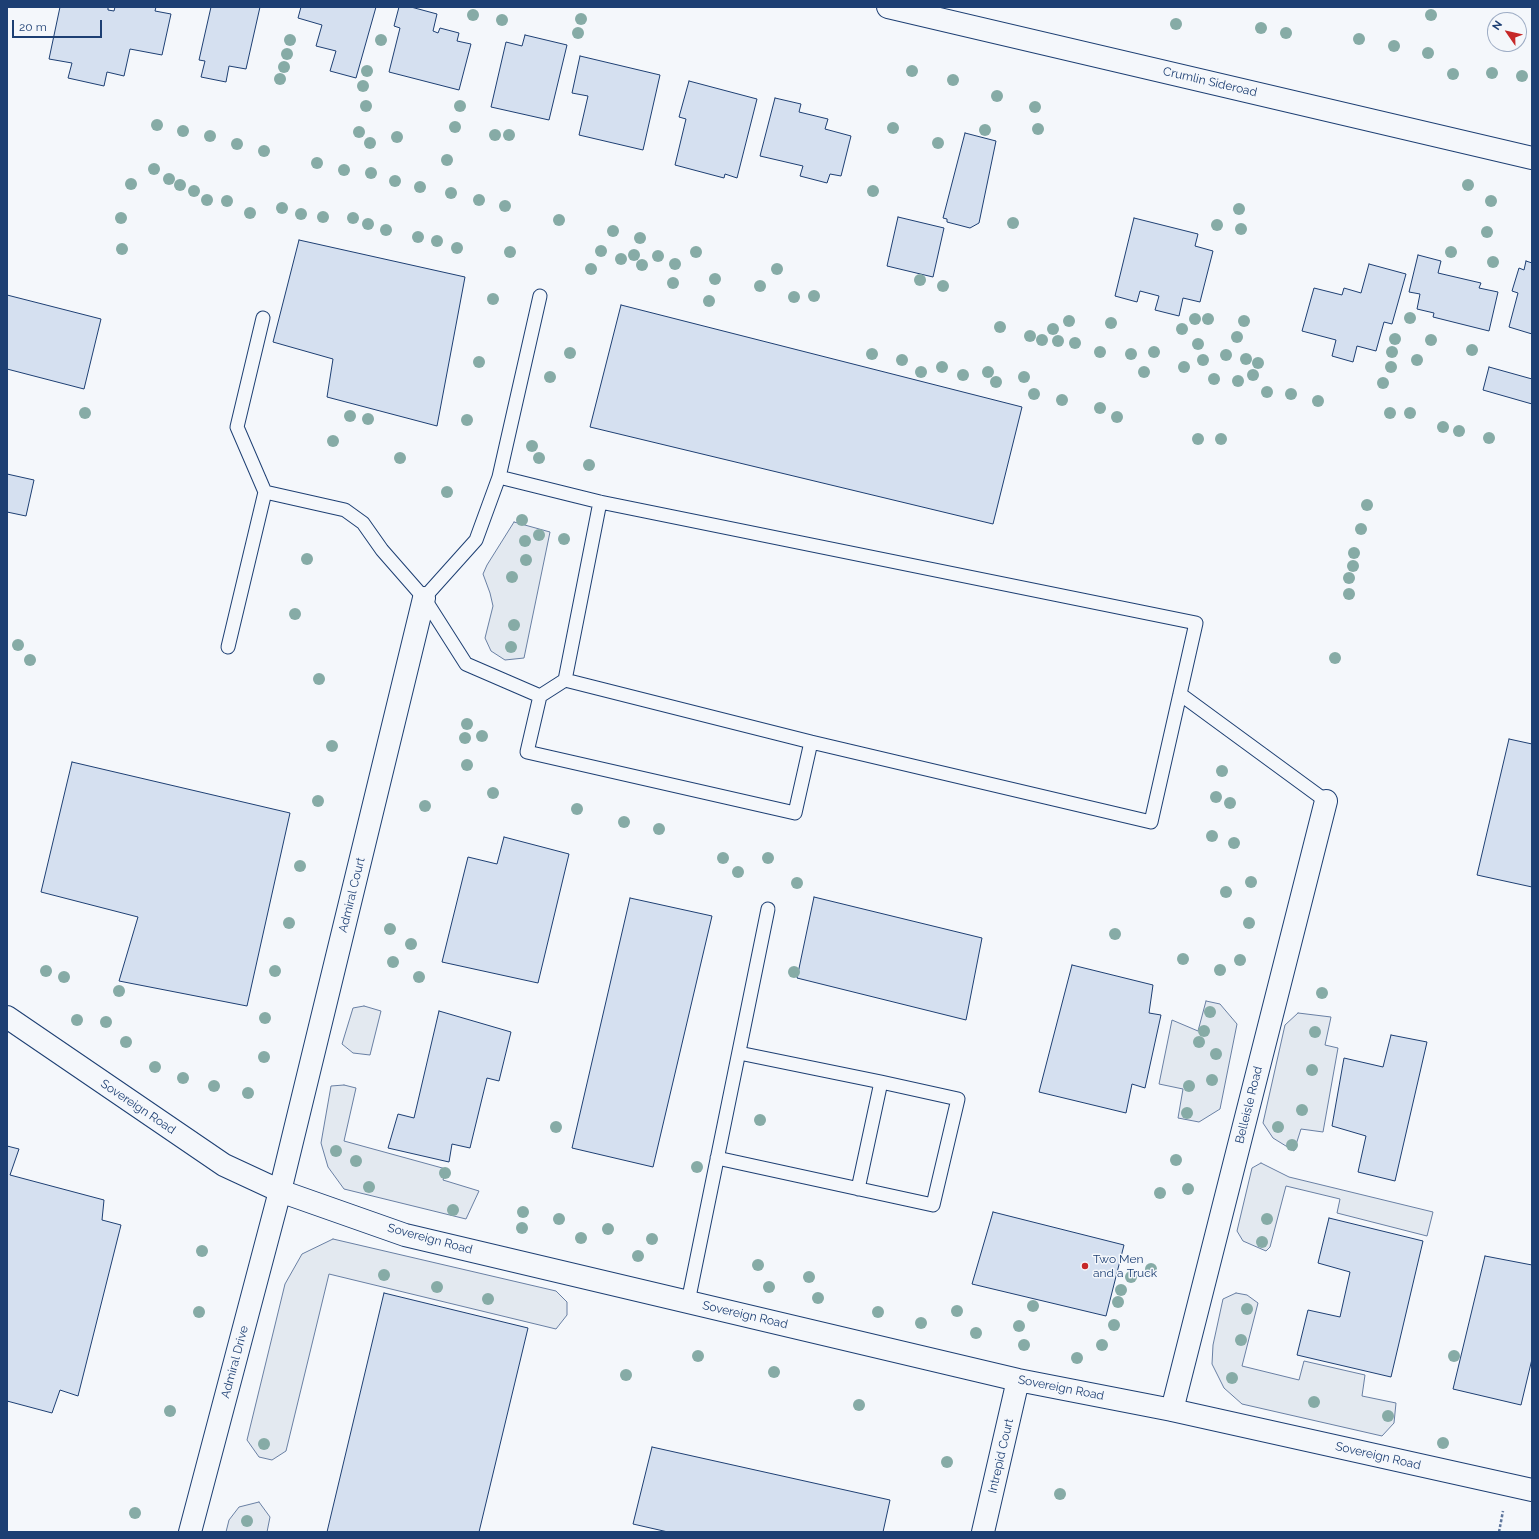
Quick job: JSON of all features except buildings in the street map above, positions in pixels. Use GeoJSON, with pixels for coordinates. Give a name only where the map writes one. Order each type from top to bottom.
{"type":"FeatureCollection","features":[{"type":"Feature","properties":{"kind":"street","name":"Crumlin Sideroad"},"geometry":{"type":"LineString","coordinates":[[888,7],[1532,158]]}},
{"type":"Feature","properties":{"kind":"street","name":"Admiral Court"},"geometry":{"type":"LineString","coordinates":[[280,1191],[424,598]]}},
{"type":"Feature","properties":{"kind":"street","name":"Belleisle Road"},"geometry":{"type":"LineString","coordinates":[[1172,1410],[1326,801]]}},
{"type":"Feature","properties":{"kind":"street","name":"Sovereign Road"},"geometry":{"type":"LineString","coordinates":[[7,1017],[224,1165],[280,1191],[405,1235],[1018,1380],[1172,1410],[1532,1490]]}},
{"type":"Feature","properties":{"kind":"street","name":"Admiral Drive"},"geometry":{"type":"LineString","coordinates":[[190,1532],[280,1191]]}},
{"type":"Feature","properties":{"kind":"street","name":"Intrepid Court"},"geometry":{"type":"LineString","coordinates":[[983,1532],[1018,1380]]}},
{"type":"Feature","properties":{"kind":"lane"},"geometry":{"type":"LineString","coordinates":[[424,598],[476,540],[499,477],[540,296]]}},
{"type":"Feature","properties":{"kind":"lane"},"geometry":{"type":"LineString","coordinates":[[228,647],[265,492],[237,427],[263,318]]}},
{"type":"Feature","properties":{"kind":"lane"},"geometry":{"type":"LineString","coordinates":[[499,477],[600,502],[1196,624],[1151,822],[811,742],[565,680]]}},
{"type":"Feature","properties":{"kind":"lane"},"geometry":{"type":"LineString","coordinates":[[265,492],[345,510],[363,523],[382,550],[424,598],[466,664],[540,696]]}},
{"type":"Feature","properties":{"kind":"lane"},"geometry":{"type":"LineString","coordinates":[[600,502],[565,680],[540,696],[527,752],[795,813],[811,742]]}},
{"type":"Feature","properties":{"kind":"lane"},"geometry":{"type":"LineString","coordinates":[[1180,694],[1326,801]]}},
{"type":"Feature","properties":{"kind":"lane"},"geometry":{"type":"LineString","coordinates":[[688,1302],[768,909]]}},
{"type":"Feature","properties":{"kind":"lane"},"geometry":{"type":"LineString","coordinates":[[718,1158],[933,1205],[958,1099],[739,1053]]}},
{"type":"Feature","properties":{"kind":"lane"},"geometry":{"type":"LineString","coordinates":[[858,1189],[881,1082]]}},
{"type":"Feature","properties":{"kind":"shaded area"},"geometry":{"type":"Polygon","coordinates":[[[514,522],[550,532],[524,658],[505,660],[491,651],[485,638],[493,606],[483,574],[514,522]]]}},
{"type":"Feature","properties":{"kind":"shaded area"},"geometry":{"type":"Polygon","coordinates":[[[1206,1001],[1220,1004],[1237,1024],[1220,1109],[1199,1122],[1178,1118],[1183,1089],[1159,1084],[1172,1020],[1198,1031],[1206,1001]]]}},
{"type":"Feature","properties":{"kind":"shaded area"},"geometry":{"type":"Polygon","coordinates":[[[364,1006],[381,1011],[370,1055],[353,1053],[342,1044],[353,1008],[364,1006]]]}},
{"type":"Feature","properties":{"kind":"shaded area"},"geometry":{"type":"Polygon","coordinates":[[[1298,1013],[1331,1017],[1325,1045],[1338,1048],[1323,1132],[1301,1129],[1294,1151],[1273,1138],[1263,1123],[1285,1025],[1298,1013]]]}},
{"type":"Feature","properties":{"kind":"shaded area"},"geometry":{"type":"Polygon","coordinates":[[[344,1085],[356,1088],[344,1141],[446,1169],[443,1180],[479,1191],[466,1219],[344,1189],[328,1167],[321,1143],[331,1086],[344,1085]]]}},
{"type":"Feature","properties":{"kind":"shaded area"},"geometry":{"type":"Polygon","coordinates":[[[1261,1163],[1289,1177],[1433,1212],[1427,1236],[1337,1213],[1340,1199],[1286,1186],[1270,1247],[1266,1251],[1243,1241],[1237,1231],[1252,1168],[1261,1163]]]}},
{"type":"Feature","properties":{"kind":"shaded area"},"geometry":{"type":"Polygon","coordinates":[[[333,1239],[556,1291],[567,1302],[567,1315],[556,1329],[329,1274],[286,1451],[272,1460],[259,1457],[247,1440],[285,1284],[302,1254],[333,1239]]]}},
{"type":"Feature","properties":{"kind":"shaded area"},"geometry":{"type":"Polygon","coordinates":[[[1236,1293],[1247,1295],[1258,1303],[1242,1366],[1299,1380],[1304,1361],[1365,1375],[1362,1396],[1396,1403],[1394,1423],[1382,1436],[1242,1404],[1224,1388],[1212,1364],[1213,1345],[1223,1299],[1236,1293]]]}},
{"type":"Feature","properties":{"kind":"shaded area"},"geometry":{"type":"Polygon","coordinates":[[[259,1502],[270,1517],[267,1532],[226,1532],[229,1520],[239,1507],[259,1502]]]}},
{"type":"Feature","properties":{"kind":"place","name":"Two Men and a Truck"},"geometry":{"type":"Point","coordinates":[1085,1266]}}]}
